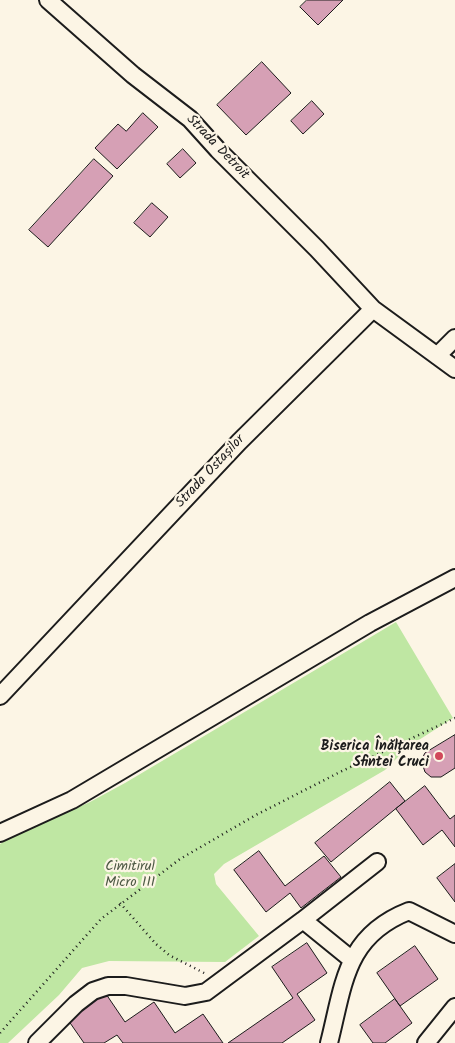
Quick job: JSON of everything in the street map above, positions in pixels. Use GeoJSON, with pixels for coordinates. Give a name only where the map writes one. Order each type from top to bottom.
{"type":"FeatureCollection","features":[{"type":"Feature","properties":{"kind":"street","name":"Strada Detroit"},"geometry":{"type":"LineString","coordinates":[[48,0],[133,75],[190,119],[373,309]]}},
{"type":"Feature","properties":{"kind":"street"},"geometry":{"type":"LineString","coordinates":[[373,309],[455,370]]}},
{"type":"Feature","properties":{"kind":"street","name":"Strada Ostașilor"},"geometry":{"type":"LineString","coordinates":[[0,696],[239,442],[373,309]]}},
{"type":"Feature","properties":{"kind":"street"},"geometry":{"type":"LineString","coordinates":[[437,356],[455,338]]}},
{"type":"Feature","properties":{"kind":"street"},"geometry":{"type":"LineString","coordinates":[[0,833],[72,800],[370,623],[455,578]]}},
{"type":"Feature","properties":{"kind":"street"},"geometry":{"type":"LineString","coordinates":[[37,1043],[76,1004],[93,991],[108,986],[126,986],[185,996],[206,992],[217,986],[377,862]]}},
{"type":"Feature","properties":{"kind":"street"},"geometry":{"type":"LineString","coordinates":[[329,1043],[351,959],[364,941],[380,926],[394,917],[409,911],[455,934]]}},
{"type":"Feature","properties":{"kind":"street"},"geometry":{"type":"LineString","coordinates":[[303,920],[351,959]]}},
{"type":"Feature","properties":{"kind":"street"},"geometry":{"type":"LineString","coordinates":[[426,1043],[455,1007]]}},
{"type":"Feature","properties":{"kind":"path"},"geometry":{"type":"LineString","coordinates":[[0,1033],[101,919],[180,859],[256,815],[342,771],[455,718]]}},
{"type":"Feature","properties":{"kind":"path"},"geometry":{"type":"LineString","coordinates":[[120,903],[156,944],[169,955],[206,973],[217,986]]}},
{"type":"Feature","properties":{"kind":"green space","name":"Cimitirul Micro III"},"geometry":{"type":"Polygon","coordinates":[[[396,622],[453,718],[408,747],[385,770],[224,864],[214,874],[216,884],[259,936],[225,962],[109,961],[82,968],[59,995],[8,1043],[0,1043],[0,844],[15,835],[90,802],[125,783],[396,622]]]}},
{"type":"Feature","properties":{"kind":"building"},"geometry":{"type":"Polygon","coordinates":[[[307,0],[343,0],[318,25],[300,7],[307,0]]]}},
{"type":"Feature","properties":{"kind":"building"},"geometry":{"type":"Polygon","coordinates":[[[262,62],[291,93],[246,135],[217,105],[262,62]]]}},
{"type":"Feature","properties":{"kind":"building"},"geometry":{"type":"Polygon","coordinates":[[[312,101],[324,114],[303,134],[291,121],[312,101]]]}},
{"type":"Feature","properties":{"kind":"building"},"geometry":{"type":"Polygon","coordinates":[[[143,113],[158,127],[117,169],[95,148],[118,124],[126,131],[143,113]]]}},
{"type":"Feature","properties":{"kind":"building"},"geometry":{"type":"Polygon","coordinates":[[[183,149],[196,163],[180,178],[167,164],[183,149]]]}},
{"type":"Feature","properties":{"kind":"building"},"geometry":{"type":"Polygon","coordinates":[[[94,159],[113,176],[48,247],[29,230],[94,159]]]}},
{"type":"Feature","properties":{"kind":"building"},"geometry":{"type":"Polygon","coordinates":[[[152,203],[168,217],[150,237],[134,223],[152,203]]]}},
{"type":"Feature","properties":{"kind":"building","name":"Biserica Înălțarea Sfintei Cruci"},"geometry":{"type":"Polygon","coordinates":[[[455,735],[455,768],[441,777],[431,777],[425,772],[421,760],[425,753],[455,735]]]}},
{"type":"Feature","properties":{"kind":"building"},"geometry":{"type":"Polygon","coordinates":[[[390,782],[405,801],[331,862],[315,843],[390,782]]]}},
{"type":"Feature","properties":{"kind":"building"},"geometry":{"type":"Polygon","coordinates":[[[425,786],[450,819],[455,815],[455,847],[442,830],[423,845],[396,809],[425,786]]]}},
{"type":"Feature","properties":{"kind":"building"},"geometry":{"type":"Polygon","coordinates":[[[259,851],[285,886],[324,856],[341,877],[301,908],[290,893],[266,912],[234,870],[259,851]]]}},
{"type":"Feature","properties":{"kind":"building"},"geometry":{"type":"Polygon","coordinates":[[[455,864],[455,902],[437,878],[455,864]]]}},
{"type":"Feature","properties":{"kind":"building"},"geometry":{"type":"Polygon","coordinates":[[[307,943],[327,973],[297,994],[315,1020],[282,1043],[228,1043],[293,998],[272,967],[307,943]]]}},
{"type":"Feature","properties":{"kind":"building"},"geometry":{"type":"Polygon","coordinates":[[[415,946],[438,979],[400,1006],[377,973],[415,946]]]}},
{"type":"Feature","properties":{"kind":"building"},"geometry":{"type":"Polygon","coordinates":[[[104,991],[125,1022],[154,1002],[175,1033],[203,1014],[223,1043],[123,1043],[117,1035],[104,1043],[84,1043],[66,1017],[104,991]]]}},
{"type":"Feature","properties":{"kind":"building"},"geometry":{"type":"Polygon","coordinates":[[[395,999],[412,1023],[385,1043],[373,1043],[360,1025],[395,999]]]}},
{"type":"Feature","properties":{"kind":"place","name":"Biserica Înălțarea Sfintei Cruci"},"geometry":{"type":"Point","coordinates":[439,756]}}]}
